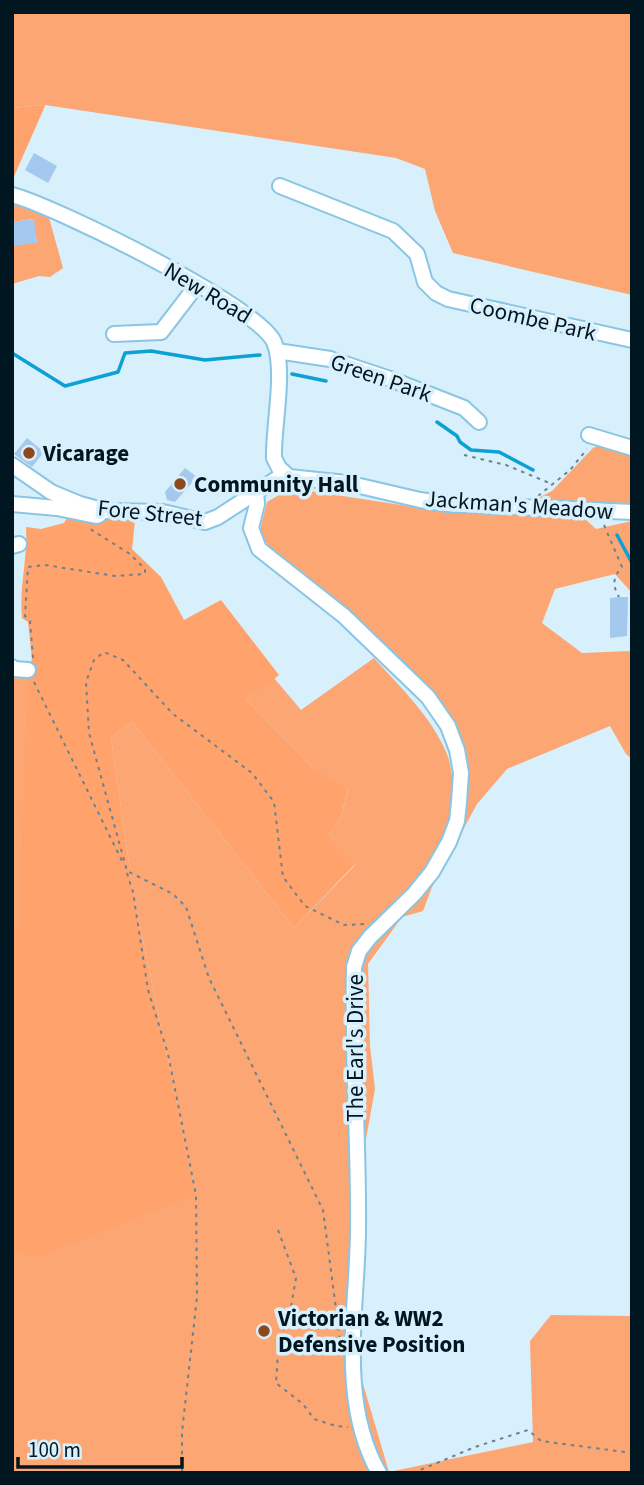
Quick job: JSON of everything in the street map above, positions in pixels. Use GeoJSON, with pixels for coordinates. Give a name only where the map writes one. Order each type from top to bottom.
{"type":"FeatureCollection","features":[{"type":"Feature","properties":{"kind":"street","name":"Coombe Park"},"geometry":{"type":"LineString","coordinates":[[276,185],[393,231],[417,254],[425,282],[436,293],[448,299],[632,340]]}},
{"type":"Feature","properties":{"kind":"street","name":"New Road"},"geometry":{"type":"LineString","coordinates":[[12,195],[34,201],[72,219],[197,285],[248,316],[273,339],[277,351]]}},
{"type":"Feature","properties":{"kind":"street"},"geometry":{"type":"LineString","coordinates":[[114,334],[161,332],[197,285]]}},
{"type":"Feature","properties":{"kind":"street"},"geometry":{"type":"LineString","coordinates":[[277,351],[279,363],[274,458],[284,474]]}},
{"type":"Feature","properties":{"kind":"street","name":"Green Park"},"geometry":{"type":"LineString","coordinates":[[277,351],[330,359],[390,379],[464,408],[479,422]]}},
{"type":"Feature","properties":{"kind":"street"},"geometry":{"type":"LineString","coordinates":[[592,436],[632,447]]}},
{"type":"Feature","properties":{"kind":"street","name":"Fore Street"},"geometry":{"type":"LineString","coordinates":[[12,465],[51,492],[80,504],[106,511],[163,512],[205,522],[218,517],[284,474]]}},
{"type":"Feature","properties":{"kind":"street","name":"Jackman's Meadow"},"geometry":{"type":"LineString","coordinates":[[284,474],[300,479],[347,483],[420,500],[632,512]]}},
{"type":"Feature","properties":{"kind":"street","name":"The Earl's Drive"},"geometry":{"type":"LineString","coordinates":[[256,491],[257,504],[251,528],[259,549],[344,616],[428,697],[448,726],[457,750],[461,774],[457,821],[449,842],[432,872],[414,894],[359,951],[354,967],[358,1234],[353,1329],[355,1380],[366,1447],[379,1473]]}},
{"type":"Feature","properties":{"kind":"street"},"geometry":{"type":"LineString","coordinates":[[12,504],[57,508],[96,516],[106,511]]}},
{"type":"Feature","properties":{"kind":"street"},"geometry":{"type":"LineString","coordinates":[[12,667],[28,671]]}},
{"type":"Feature","properties":{"kind":"path"},"geometry":{"type":"LineString","coordinates":[[529,508],[538,495],[570,470],[592,436]]}},
{"type":"Feature","properties":{"kind":"path"},"geometry":{"type":"LineString","coordinates":[[464,455],[506,465],[547,482],[550,488]]}},
{"type":"Feature","properties":{"kind":"path"},"geometry":{"type":"LineString","coordinates":[[598,511],[622,567],[615,574],[614,588],[619,597]]}},
{"type":"Feature","properties":{"kind":"path"},"geometry":{"type":"LineString","coordinates":[[79,514],[88,528],[130,554],[145,569],[145,574],[116,576],[45,565],[28,567],[25,616],[30,621],[34,663],[28,671],[127,871],[173,894],[186,907],[209,978],[323,1210],[340,1340]]}},
{"type":"Feature","properties":{"kind":"path"},"geometry":{"type":"LineString","coordinates":[[182,1473],[182,1432],[197,1297],[196,1195],[168,1054],[148,990],[133,892],[89,733],[86,682],[94,660],[104,652],[123,660],[173,714],[252,773],[274,802],[283,877],[304,906],[344,925],[370,924]]}},
{"type":"Feature","properties":{"kind":"path"},"geometry":{"type":"LineString","coordinates":[[278,1230],[296,1278],[289,1319],[279,1338],[276,1383],[303,1404],[314,1419],[336,1426],[361,1427]]}},
{"type":"Feature","properties":{"kind":"path"},"geometry":{"type":"LineString","coordinates":[[413,1473],[475,1447],[527,1430],[541,1441],[632,1453]]}},
{"type":"Feature","properties":{"kind":"shaded area"},"geometry":{"type":"Polygon","coordinates":[[[12,12],[632,12],[632,295],[453,253],[435,211],[425,169],[396,158],[45,105],[12,108],[12,12]]]}},
{"type":"Feature","properties":{"kind":"shaded area"},"geometry":{"type":"Polygon","coordinates":[[[45,106],[12,181],[12,108],[45,106]]]}},
{"type":"Feature","properties":{"kind":"shaded area"},"geometry":{"type":"Polygon","coordinates":[[[12,204],[48,214],[63,268],[50,277],[39,276],[12,284],[12,246],[37,242],[33,219],[12,222],[12,204]]]}},
{"type":"Feature","properties":{"kind":"shaded area"},"geometry":{"type":"Polygon","coordinates":[[[602,444],[632,451],[632,503],[538,501],[552,491],[593,448],[602,444]]]}},
{"type":"Feature","properties":{"kind":"shaded area"},"geometry":{"type":"Polygon","coordinates":[[[291,488],[414,507],[583,517],[596,529],[632,521],[632,593],[615,574],[555,589],[542,623],[582,653],[630,651],[632,648],[632,759],[626,754],[610,726],[507,769],[477,804],[432,887],[423,911],[402,917],[368,964],[370,1046],[375,1089],[364,1150],[349,1170],[363,1258],[361,1377],[389,1472],[533,1442],[530,1341],[551,1315],[632,1316],[632,1473],[12,1473],[12,667],[28,670],[196,1195],[133,892],[111,738],[132,722],[294,928],[355,865],[329,835],[341,817],[348,790],[311,766],[247,700],[274,678],[301,710],[374,658],[433,727],[447,754],[454,780],[464,792],[469,772],[441,701],[357,617],[275,553],[259,534],[267,502],[291,488]]]}},
{"type":"Feature","properties":{"kind":"shaded area"},"geometry":{"type":"Polygon","coordinates":[[[71,511],[136,511],[132,549],[161,577],[184,620],[221,600],[279,675],[247,700],[311,766],[348,789],[341,817],[329,835],[355,864],[294,928],[132,722],[111,738],[133,892],[196,1195],[38,1257],[12,1252],[12,932],[19,931],[28,670],[32,659],[28,622],[22,618],[22,594],[26,527],[41,529],[64,523],[71,511]]]}},
{"type":"Feature","properties":{"kind":"building"},"geometry":{"type":"Polygon","coordinates":[[[34,153],[57,166],[48,183],[25,170],[34,153]]]}},
{"type":"Feature","properties":{"kind":"building"},"geometry":{"type":"Polygon","coordinates":[[[34,219],[37,243],[12,246],[12,222],[34,219]]]}},
{"type":"Feature","properties":{"kind":"building","name":"Vicarage"},"geometry":{"type":"Polygon","coordinates":[[[27,438],[44,452],[32,467],[14,454],[27,438]]]}},
{"type":"Feature","properties":{"kind":"building","name":"Community Hall"},"geometry":{"type":"Polygon","coordinates":[[[185,468],[197,477],[175,502],[167,500],[165,492],[185,468]]]}},
{"type":"Feature","properties":{"kind":"building"},"geometry":{"type":"Polygon","coordinates":[[[628,597],[627,636],[610,638],[610,598],[628,597]]]}},
{"type":"Feature","properties":{"kind":"waterway"},"geometry":{"type":"LineString","coordinates":[[12,353],[65,386],[118,372],[125,353],[151,351],[205,360],[260,355]]}},
{"type":"Feature","properties":{"kind":"waterway"},"geometry":{"type":"LineString","coordinates":[[292,374],[326,381]]}},
{"type":"Feature","properties":{"kind":"waterway"},"geometry":{"type":"LineString","coordinates":[[437,422],[471,450],[499,452],[533,470]]}},
{"type":"Feature","properties":{"kind":"waterway"},"geometry":{"type":"LineString","coordinates":[[617,535],[632,563]]}},
{"type":"Feature","properties":{"kind":"place","name":"Vicarage"},"geometry":{"type":"Point","coordinates":[29,453]}},
{"type":"Feature","properties":{"kind":"place","name":"Community Hall"},"geometry":{"type":"Point","coordinates":[180,484]}},
{"type":"Feature","properties":{"kind":"place","name":"Victorian & WW2 Defensive Position"},"geometry":{"type":"Point","coordinates":[264,1331]}}]}
